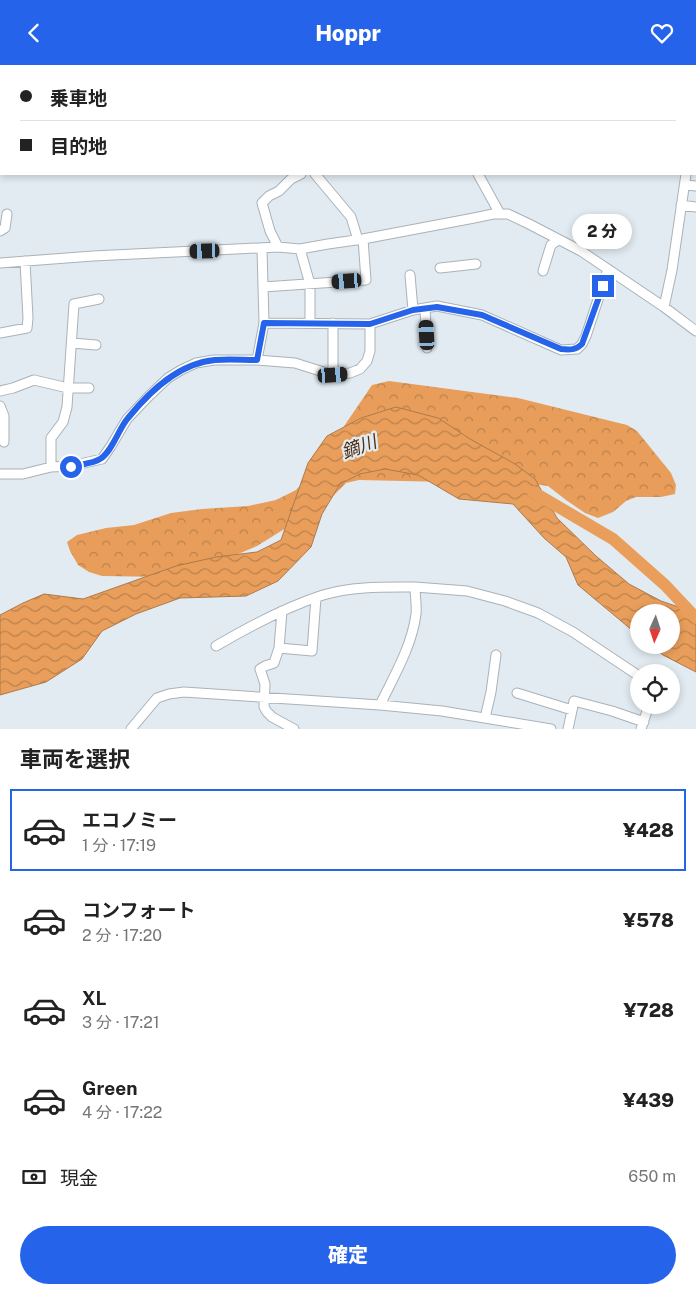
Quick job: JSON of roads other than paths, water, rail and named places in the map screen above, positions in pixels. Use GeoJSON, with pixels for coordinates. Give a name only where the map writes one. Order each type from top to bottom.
{"type":"FeatureCollection","features":[{"type":"Feature","properties":{"kind":"street"},"geometry":{"type":"LineString","coordinates":[[278,247],[270,231],[262,203],[269,196],[279,191],[291,179],[299,175]]}},
{"type":"Feature","properties":{"kind":"street"},"geometry":{"type":"LineString","coordinates":[[264,287],[366,280],[361,239],[351,217],[315,175]]}},
{"type":"Feature","properties":{"kind":"street"},"geometry":{"type":"LineString","coordinates":[[479,175],[500,214]]}},
{"type":"Feature","properties":{"kind":"street"},"geometry":{"type":"LineString","coordinates":[[664,307],[672,271],[686,175]]}},
{"type":"Feature","properties":{"kind":"street"},"geometry":{"type":"LineString","coordinates":[[685,185],[696,185]]}},
{"type":"Feature","properties":{"kind":"street"},"geometry":{"type":"LineString","coordinates":[[681,205],[696,207]]}},
{"type":"Feature","properties":{"kind":"street"},"geometry":{"type":"LineString","coordinates":[[0,263],[92,256],[278,247],[300,249],[493,213],[508,214],[581,251],[696,331]]}},
{"type":"Feature","properties":{"kind":"street"},"geometry":{"type":"LineString","coordinates":[[0,231],[5,228],[7,214]]}},
{"type":"Feature","properties":{"kind":"street"},"geometry":{"type":"LineString","coordinates":[[543,271],[551,245],[558,239]]}},
{"type":"Feature","properties":{"kind":"street"},"geometry":{"type":"LineString","coordinates":[[257,360],[264,323],[262,249]]}},
{"type":"Feature","properties":{"kind":"street"},"geometry":{"type":"LineString","coordinates":[[300,249],[310,284],[310,323]]}},
{"type":"Feature","properties":{"kind":"street"},"geometry":{"type":"LineString","coordinates":[[0,333],[27,328],[25,261]]}},
{"type":"Feature","properties":{"kind":"street"},"geometry":{"type":"LineString","coordinates":[[440,268],[476,264]]}},
{"type":"Feature","properties":{"kind":"street"},"geometry":{"type":"LineString","coordinates":[[264,323],[370,324],[413,310],[437,307],[482,315],[561,349],[577,349],[586,336],[608,269]]}},
{"type":"Feature","properties":{"kind":"street"},"geometry":{"type":"LineString","coordinates":[[410,275],[413,310]]}},
{"type":"Feature","properties":{"kind":"street"},"geometry":{"type":"LineString","coordinates":[[51,467],[51,438],[63,422],[67,407],[74,305],[99,299]]}},
{"type":"Feature","properties":{"kind":"street"},"geometry":{"type":"LineString","coordinates":[[425,308],[427,348]]}},
{"type":"Feature","properties":{"kind":"street"},"geometry":{"type":"LineString","coordinates":[[333,323],[333,375]]}},
{"type":"Feature","properties":{"kind":"street"},"geometry":{"type":"LineString","coordinates":[[0,474],[23,474],[51,467],[71,467],[102,459],[127,419],[150,395],[168,378],[196,363],[214,360],[257,360],[295,363],[333,375],[350,373],[360,369],[367,361],[370,351],[370,324]]}},
{"type":"Feature","properties":{"kind":"street"},"geometry":{"type":"LineString","coordinates":[[72,343],[96,345]]}},
{"type":"Feature","properties":{"kind":"street"},"geometry":{"type":"LineString","coordinates":[[0,391],[34,380],[68,388],[89,388]]}},
{"type":"Feature","properties":{"kind":"street"},"geometry":{"type":"LineString","coordinates":[[0,407],[4,416],[4,442]]}},
{"type":"Feature","properties":{"kind":"street"},"geometry":{"type":"LineString","coordinates":[[380,705],[413,631],[417,612],[415,587]]}},
{"type":"Feature","properties":{"kind":"street"},"geometry":{"type":"LineString","coordinates":[[216,646],[282,611],[324,595],[353,589],[415,587],[467,591],[505,601],[538,613],[573,632],[630,670]]}},
{"type":"Feature","properties":{"kind":"street"},"geometry":{"type":"LineString","coordinates":[[279,648],[312,651],[316,598]]}},
{"type":"Feature","properties":{"kind":"street"},"geometry":{"type":"LineString","coordinates":[[282,611],[279,648],[274,663],[260,669],[265,684],[264,707],[272,717],[294,729]]}},
{"type":"Feature","properties":{"kind":"street"},"geometry":{"type":"LineString","coordinates":[[485,718],[496,655]]}},
{"type":"Feature","properties":{"kind":"street"},"geometry":{"type":"LineString","coordinates":[[132,729],[157,699],[169,694],[184,692],[442,711],[551,729]]}},
{"type":"Feature","properties":{"kind":"street"},"geometry":{"type":"LineString","coordinates":[[516,693],[572,710]]}},
{"type":"Feature","properties":{"kind":"street"},"geometry":{"type":"LineString","coordinates":[[568,729],[574,701],[612,711],[642,725]]}},
{"type":"Feature","properties":{"kind":"water"},"geometry":{"type":"Polygon","coordinates":[[[396,407],[438,418],[470,439],[515,464],[535,479],[557,518],[596,556],[629,584],[670,604],[630,604],[630,628],[578,585],[566,557],[544,538],[513,504],[459,499],[418,475],[385,469],[360,474],[340,484],[322,514],[311,547],[278,581],[246,596],[180,598],[136,614],[102,631],[82,659],[46,682],[0,695],[0,615],[44,594],[83,599],[176,566],[216,557],[257,552],[281,540],[308,463],[327,436],[361,418],[396,407]]]}},
{"type":"Feature","properties":{"kind":"water"},"geometry":{"type":"Polygon","coordinates":[[[680,608],[696,613],[696,672],[662,654],[680,654],[680,608]]]}},
{"type":"Feature","properties":{"kind":"waterway","name":"鏑川"},"geometry":{"type":"LineString","coordinates":[[533,492],[613,539],[665,585],[696,618]]}}]}
